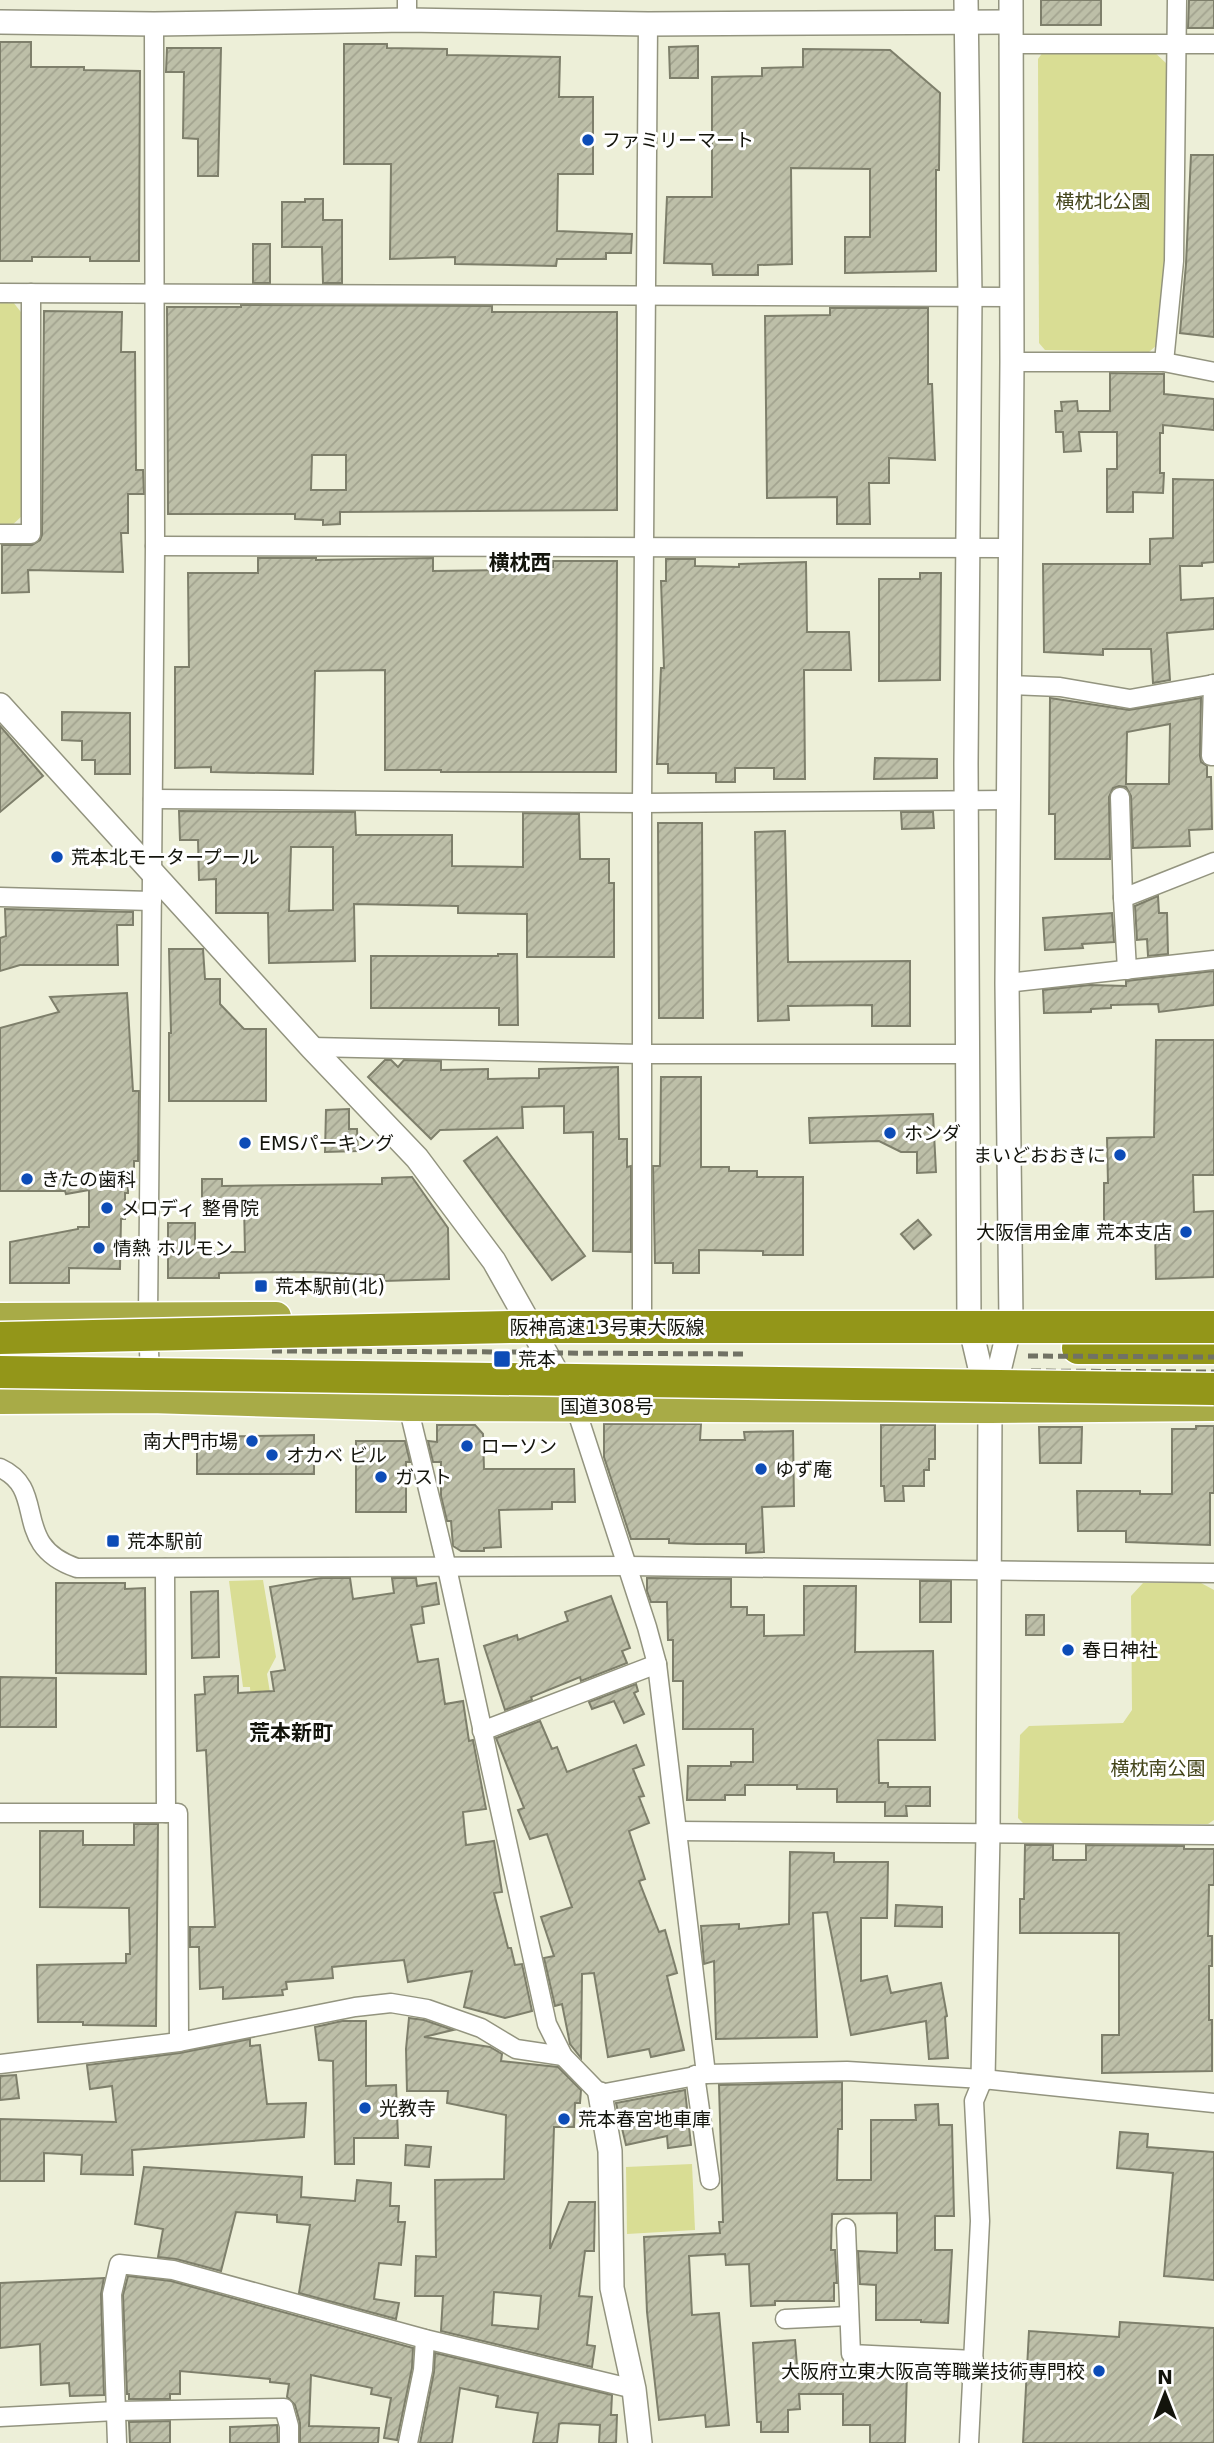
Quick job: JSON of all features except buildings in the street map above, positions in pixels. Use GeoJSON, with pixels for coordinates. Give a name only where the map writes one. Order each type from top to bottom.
{"type":"FeatureCollection","features":[{"type":"Feature","properties":{"kind":"highway"},"geometry":{"type":"LineString","coordinates":[[0,1318],[525,1317],[969,1321],[1214,1318]]}},
{"type":"Feature","properties":{"kind":"highway","name":"阪神高速13号東大阪線"},"geometry":{"type":"LineString","coordinates":[[0,1338],[496,1327],[1214,1327]]}},
{"type":"Feature","properties":{"kind":"highway"},"geometry":{"type":"LineString","coordinates":[[698,1328],[922,1344],[1214,1349]]}},
{"type":"Feature","properties":{"kind":"highway"},"geometry":{"type":"LineString","coordinates":[[509,1380],[680,1371],[1214,1367]]}},
{"type":"Feature","properties":{"kind":"highway"},"geometry":{"type":"LineString","coordinates":[[0,1372],[1214,1389]]}},
{"type":"Feature","properties":{"kind":"highway","name":"国道308号"},"geometry":{"type":"LineString","coordinates":[[0,1399],[150,1398],[408,1406],[1214,1406]]}},
{"type":"Feature","properties":{"kind":"street"},"geometry":{"type":"LineString","coordinates":[[1164,362],[1174,261],[1177,0]]}},
{"type":"Feature","properties":{"kind":"street"},"geometry":{"type":"LineString","coordinates":[[0,22],[154,24],[407,10],[648,24],[966,11],[1010,22],[1177,44],[1214,44]]}},
{"type":"Feature","properties":{"kind":"street"},"geometry":{"type":"LineString","coordinates":[[966,11],[970,297],[967,548],[969,1321],[990,1408]]}},
{"type":"Feature","properties":{"kind":"street"},"geometry":{"type":"LineString","coordinates":[[969,2443],[980,2221],[974,2101],[983,2079],[988,1834],[990,1408],[1011,1321],[1007,983],[1012,362],[1010,22]]}},
{"type":"Feature","properties":{"kind":"street"},"geometry":{"type":"LineString","coordinates":[[150,1398],[148,1317],[155,546],[154,24]]}},
{"type":"Feature","properties":{"kind":"street"},"geometry":{"type":"LineString","coordinates":[[642,1318],[642,803],[648,24]]}},
{"type":"Feature","properties":{"kind":"street"},"geometry":{"type":"LineString","coordinates":[[0,293],[1012,297]]}},
{"type":"Feature","properties":{"kind":"street"},"geometry":{"type":"LineString","coordinates":[[0,534],[31,534],[31,293]]}},
{"type":"Feature","properties":{"kind":"street"},"geometry":{"type":"LineString","coordinates":[[1012,362],[1164,362],[1214,372]]}},
{"type":"Feature","properties":{"kind":"street"},"geometry":{"type":"LineString","coordinates":[[155,546],[1010,548]]}},
{"type":"Feature","properties":{"kind":"street"},"geometry":{"type":"LineString","coordinates":[[1009,685],[1060,687],[1130,699],[1213,684],[1211,756],[1214,756]]}},
{"type":"Feature","properties":{"kind":"street"},"geometry":{"type":"LineString","coordinates":[[0,705],[311,1048],[417,1158],[494,1262],[575,1406],[657,1664],[678,1831],[710,2180]]}},
{"type":"Feature","properties":{"kind":"street"},"geometry":{"type":"LineString","coordinates":[[1119,797],[1127,970]]}},
{"type":"Feature","properties":{"kind":"street"},"geometry":{"type":"LineString","coordinates":[[153,799],[642,803],[1008,800]]}},
{"type":"Feature","properties":{"kind":"street"},"geometry":{"type":"LineString","coordinates":[[1123,898],[1214,862]]}},
{"type":"Feature","properties":{"kind":"street"},"geometry":{"type":"LineString","coordinates":[[0,897],[152,901]]}},
{"type":"Feature","properties":{"kind":"street"},"geometry":{"type":"LineString","coordinates":[[1007,983],[1214,960]]}},
{"type":"Feature","properties":{"kind":"street"},"geometry":{"type":"LineString","coordinates":[[311,1048],[643,1054],[968,1054]]}},
{"type":"Feature","properties":{"kind":"street"},"geometry":{"type":"LineString","coordinates":[[408,1406],[447,1568],[547,2024],[563,2056],[600,2094],[610,2151],[612,2288],[635,2389],[640,2443]]}},
{"type":"Feature","properties":{"kind":"street"},"geometry":{"type":"LineString","coordinates":[[0,1468],[21,1485],[34,1531],[44,1550],[58,1562],[76,1568],[627,1566],[1214,1573]]}},
{"type":"Feature","properties":{"kind":"street"},"geometry":{"type":"LineString","coordinates":[[165,1568],[166,1813]]}},
{"type":"Feature","properties":{"kind":"street"},"geometry":{"type":"LineString","coordinates":[[482,1731],[657,1664]]}},
{"type":"Feature","properties":{"kind":"street"},"geometry":{"type":"LineString","coordinates":[[0,1813],[178,1813],[179,2042]]}},
{"type":"Feature","properties":{"kind":"street"},"geometry":{"type":"LineString","coordinates":[[678,1831],[1214,1835]]}},
{"type":"Feature","properties":{"kind":"street"},"geometry":{"type":"LineString","coordinates":[[0,2064],[179,2042],[355,2007],[391,2003],[427,2009],[481,2028],[516,2049],[563,2056]]}},
{"type":"Feature","properties":{"kind":"street"},"geometry":{"type":"LineString","coordinates":[[600,2094],[700,2074],[847,2071],[983,2079],[1214,2103]]}},
{"type":"Feature","properties":{"kind":"street"},"geometry":{"type":"LineString","coordinates":[[846,2228],[851,2354],[974,2360]]}},
{"type":"Feature","properties":{"kind":"street"},"geometry":{"type":"LineString","coordinates":[[117,2443],[112,2294],[119,2264],[173,2270],[425,2339],[635,2389]]}},
{"type":"Feature","properties":{"kind":"street"},"geometry":{"type":"LineString","coordinates":[[785,2319],[849,2316]]}},
{"type":"Feature","properties":{"kind":"street"},"geometry":{"type":"LineString","coordinates":[[408,2443],[424,2370],[425,2339]]}},
{"type":"Feature","properties":{"kind":"street"},"geometry":{"type":"LineString","coordinates":[[0,2417],[116,2411],[284,2408],[289,2426],[289,2443]]}},
{"type":"Feature","properties":{"kind":"green space","name":"横枕北公園"},"geometry":{"type":"Polygon","coordinates":[[[1153,51],[1167,64],[1168,258],[1158,344],[1149,352],[1045,350],[1039,343],[1038,59],[1043,52],[1153,51]]]}},
{"type":"Feature","properties":{"kind":"green space"},"geometry":{"type":"Polygon","coordinates":[[[0,302],[13,302],[24,316],[24,514],[8,529],[0,529],[0,302]]]}},
{"type":"Feature","properties":{"kind":"green space"},"geometry":{"type":"Polygon","coordinates":[[[263,1580],[276,1657],[267,1674],[275,1724],[252,1724],[250,1687],[243,1687],[229,1581],[263,1580]]]}},
{"type":"Feature","properties":{"kind":"green space","name":"横枕南公園"},"geometry":{"type":"Polygon","coordinates":[[[1143,1583],[1201,1583],[1214,1590],[1214,1820],[1208,1824],[1024,1824],[1018,1818],[1020,1735],[1029,1726],[1123,1723],[1132,1710],[1131,1596],[1143,1583]]]}},
{"type":"Feature","properties":{"kind":"green space"},"geometry":{"type":"Polygon","coordinates":[[[692,2164],[695,2230],[627,2234],[626,2167],[692,2164]]]}},
{"type":"Feature","properties":{"kind":"railway"},"geometry":{"type":"LineString","coordinates":[[272,1351],[517,1352]]}},
{"type":"Feature","properties":{"kind":"railway"},"geometry":{"type":"LineString","coordinates":[[553,1353],[743,1354]]}},
{"type":"Feature","properties":{"kind":"railway"},"geometry":{"type":"LineString","coordinates":[[1028,1356],[1214,1357]]}},
{"type":"Feature","properties":{"kind":"railway"},"geometry":{"type":"LineString","coordinates":[[271,1366],[521,1368]]}},
{"type":"Feature","properties":{"kind":"railway"},"geometry":{"type":"LineString","coordinates":[[565,1368],[747,1369]]}},
{"type":"Feature","properties":{"kind":"railway"},"geometry":{"type":"LineString","coordinates":[[1031,1371],[1214,1372]]}},
{"type":"Feature","properties":{"kind":"place","name":"ファミリーマート"},"geometry":{"type":"Point","coordinates":[588,140]}},
{"type":"Feature","properties":{"kind":"place","name":"荒本北モータープール"},"geometry":{"type":"Point","coordinates":[57,857]}},
{"type":"Feature","properties":{"kind":"place","name":"ホンダ"},"geometry":{"type":"Point","coordinates":[890,1133]}},
{"type":"Feature","properties":{"kind":"place","name":"EMSパーキング"},"geometry":{"type":"Point","coordinates":[245,1143]}},
{"type":"Feature","properties":{"kind":"place","name":"まいどおおきに"},"geometry":{"type":"Point","coordinates":[1120,1155]}},
{"type":"Feature","properties":{"kind":"place","name":"きたの歯科"},"geometry":{"type":"Point","coordinates":[27,1179]}},
{"type":"Feature","properties":{"kind":"place","name":"メロディ 整骨院"},"geometry":{"type":"Point","coordinates":[107,1208]}},
{"type":"Feature","properties":{"kind":"place","name":"大阪信用金庫 荒本支店"},"geometry":{"type":"Point","coordinates":[1186,1232]}},
{"type":"Feature","properties":{"kind":"place","name":"情熱 ホルモン"},"geometry":{"type":"Point","coordinates":[99,1248]}},
{"type":"Feature","properties":{"kind":"place","name":"荒本駅前(北)"},"geometry":{"type":"Point","coordinates":[261,1286]}},
{"type":"Feature","properties":{"kind":"place","name":"荒本"},"geometry":{"type":"Point","coordinates":[502,1359]}},
{"type":"Feature","properties":{"kind":"place","name":"南大門市場"},"geometry":{"type":"Point","coordinates":[252,1441]}},
{"type":"Feature","properties":{"kind":"place","name":"ローソン"},"geometry":{"type":"Point","coordinates":[467,1446]}},
{"type":"Feature","properties":{"kind":"place","name":"オカベ ビル"},"geometry":{"type":"Point","coordinates":[272,1455]}},
{"type":"Feature","properties":{"kind":"place","name":"ゆず庵"},"geometry":{"type":"Point","coordinates":[761,1469]}},
{"type":"Feature","properties":{"kind":"place","name":"ガスト"},"geometry":{"type":"Point","coordinates":[381,1477]}},
{"type":"Feature","properties":{"kind":"place","name":"荒本駅前"},"geometry":{"type":"Point","coordinates":[113,1541]}},
{"type":"Feature","properties":{"kind":"place","name":"春日神社"},"geometry":{"type":"Point","coordinates":[1068,1650]}},
{"type":"Feature","properties":{"kind":"place","name":"光教寺"},"geometry":{"type":"Point","coordinates":[365,2108]}},
{"type":"Feature","properties":{"kind":"place","name":"荒本春宮地車庫"},"geometry":{"type":"Point","coordinates":[564,2119]}},
{"type":"Feature","properties":{"kind":"place","name":"大阪府立東大阪高等職業技術専門校"},"geometry":{"type":"Point","coordinates":[1099,2371]}},
{"type":"Feature","properties":{"kind":"district","name":"横枕西"},"geometry":{"type":"Point","coordinates":[520,563]}},
{"type":"Feature","properties":{"kind":"district","name":"荒本新町"},"geometry":{"type":"Point","coordinates":[291,1733]}}]}
